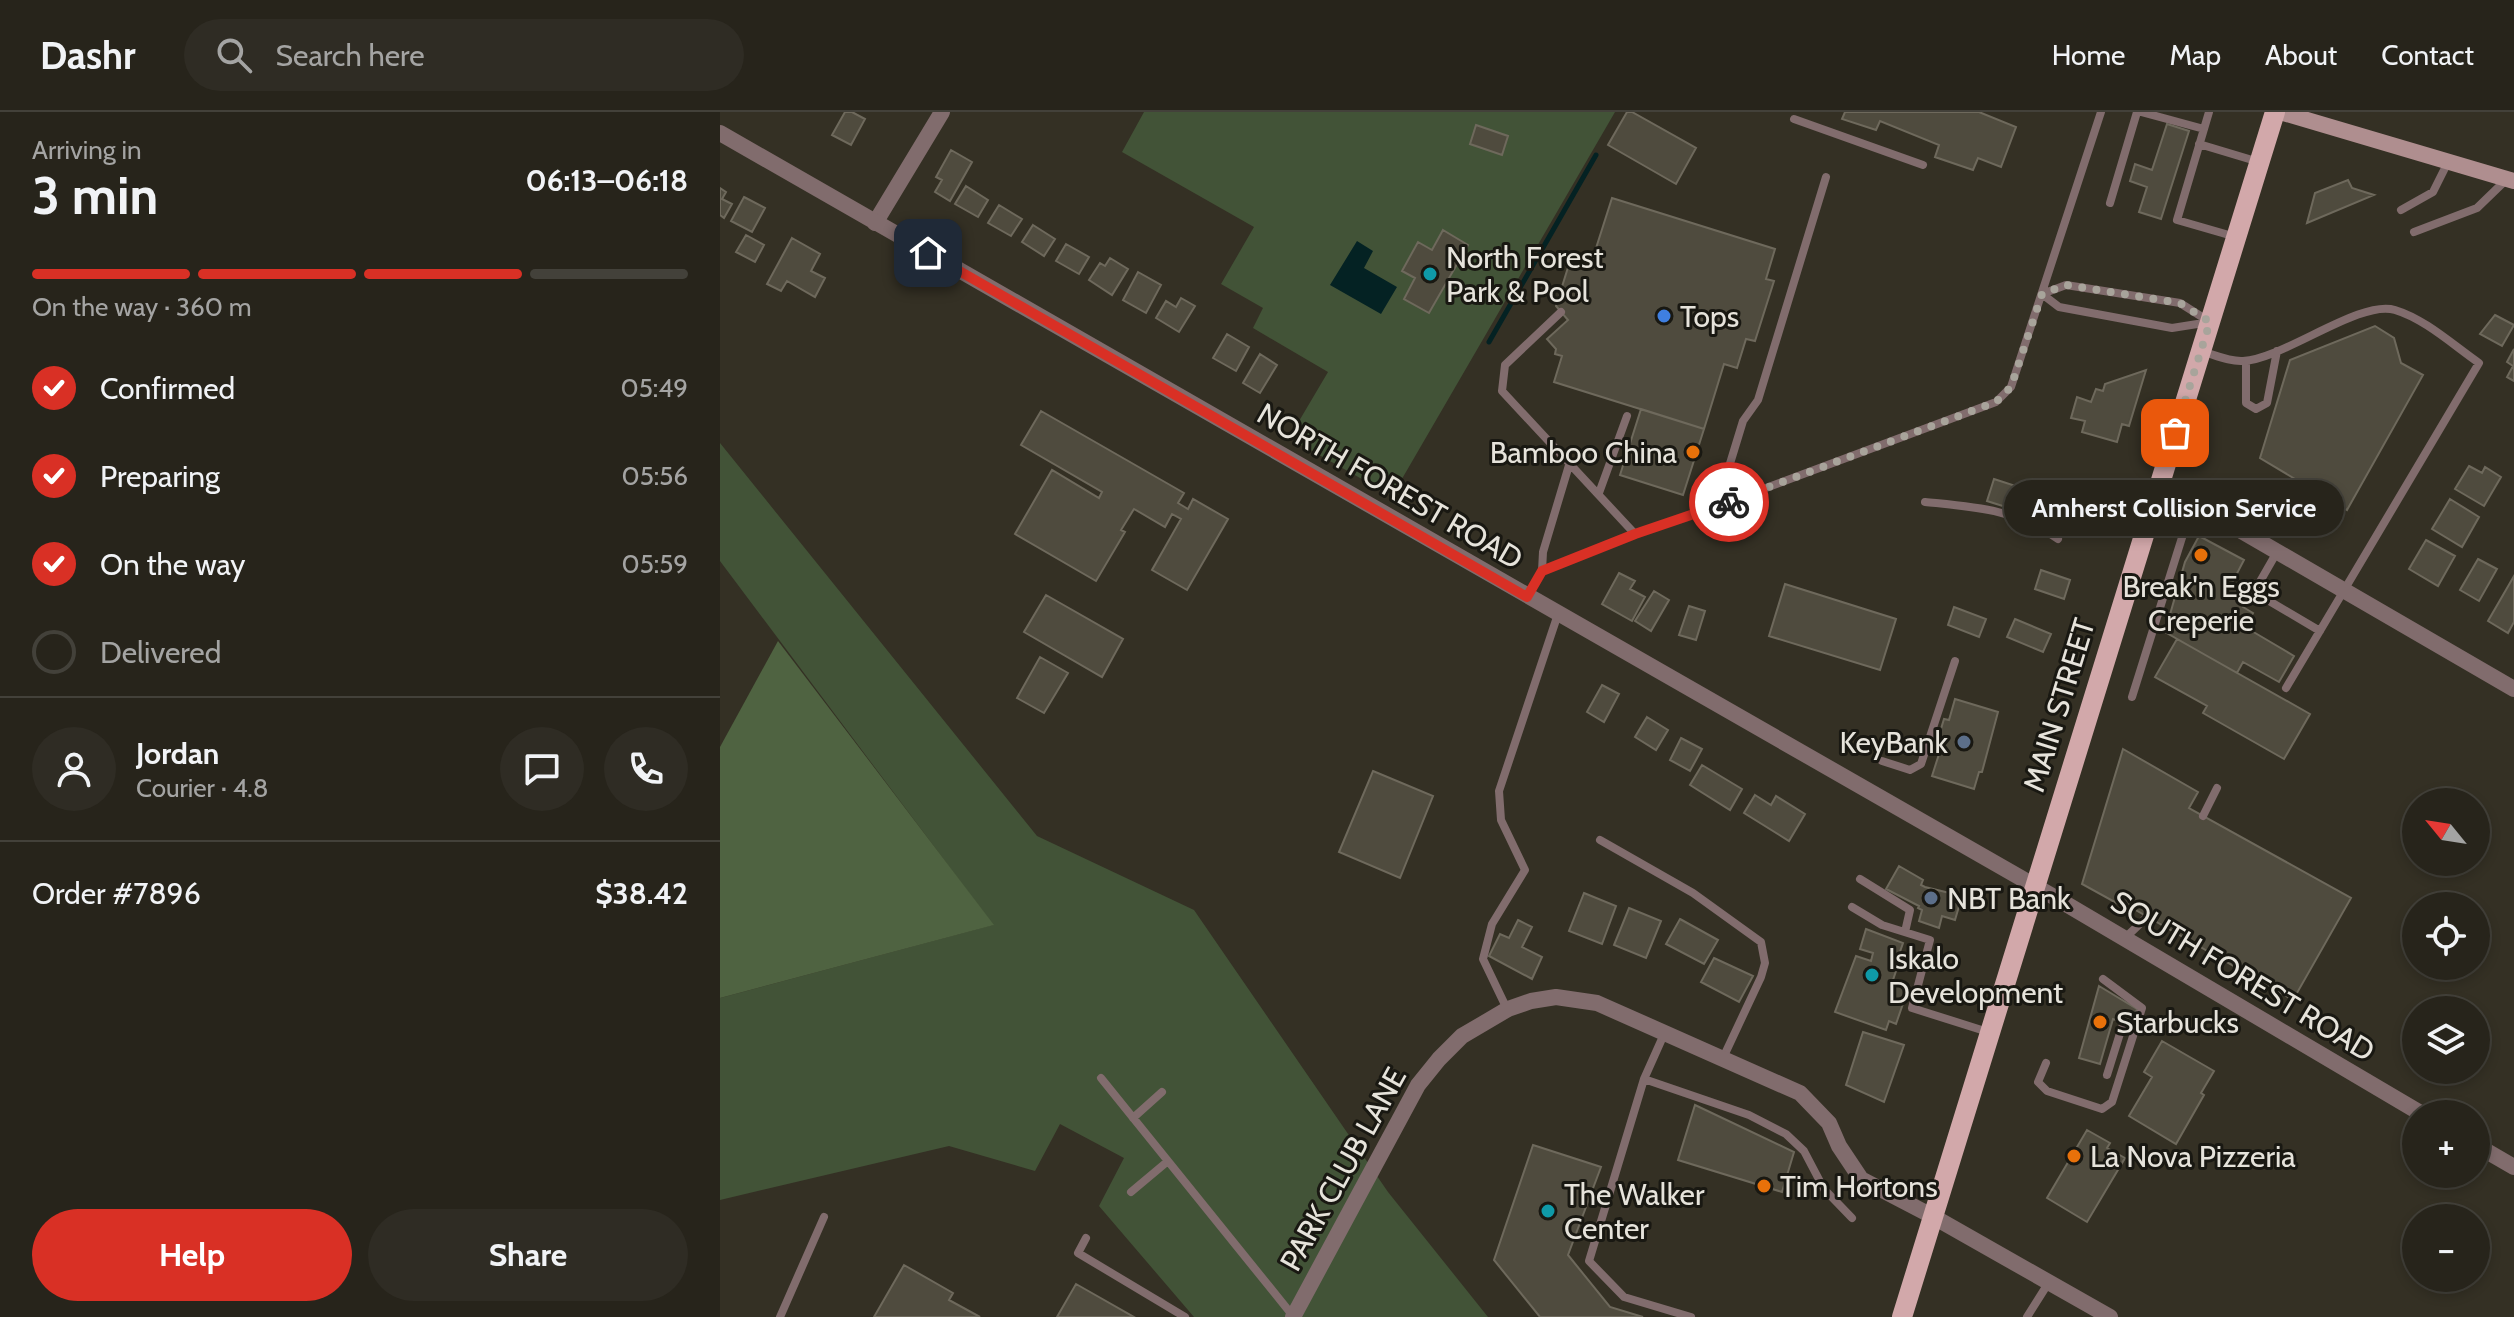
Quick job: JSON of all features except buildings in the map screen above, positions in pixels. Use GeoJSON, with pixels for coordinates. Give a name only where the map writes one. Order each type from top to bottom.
{"type":"FeatureCollection","features":[{"type":"Feature","properties":{"kind":"main road","name":"MAIN STREET"},"geometry":{"type":"LineString","coordinates":[[1906,1315],[1932,1216],[1988,1032],[2236,237],[2278,112]]}},
{"type":"Feature","properties":{"kind":"main road"},"geometry":{"type":"LineString","coordinates":[[2278,112],[2511,180]]}},
{"type":"Feature","properties":{"kind":"street"},"geometry":{"type":"LineString","coordinates":[[875,223],[942,112]]}},
{"type":"Feature","properties":{"kind":"street","name":"NORTH FOREST ROAD"},"geometry":{"type":"LineString","coordinates":[[720,133],[2034,886]]}},
{"type":"Feature","properties":{"kind":"street"},"geometry":{"type":"LineString","coordinates":[[2158,488],[2201,508],[2514,689]]}},
{"type":"Feature","properties":{"kind":"street","name":"SOUTH FOREST ROAD"},"geometry":{"type":"LineString","coordinates":[[2034,886],[2402,1102]]}},
{"type":"Feature","properties":{"kind":"street","name":"PARK CLUB LANE"},"geometry":{"type":"LineString","coordinates":[[1293,1317],[1418,1085],[1439,1059],[1462,1036],[1508,1009],[1556,997],[1597,1003],[1800,1093],[1829,1123],[1839,1146],[1861,1179],[2107,1316]]}},
{"type":"Feature","properties":{"kind":"street"},"geometry":{"type":"LineString","coordinates":[[2490,1153],[2514,1167]]}},
{"type":"Feature","properties":{"kind":"lane"},"geometry":{"type":"LineString","coordinates":[[1542,571],[1996,402],[2011,387],[2101,112]]}},
{"type":"Feature","properties":{"kind":"lane"},"geometry":{"type":"LineString","coordinates":[[2110,203],[2139,112],[2204,129]]}},
{"type":"Feature","properties":{"kind":"lane"},"geometry":{"type":"LineString","coordinates":[[2209,112],[2177,220],[2236,237]]}},
{"type":"Feature","properties":{"kind":"lane"},"geometry":{"type":"LineString","coordinates":[[1794,119],[1923,165]]}},
{"type":"Feature","properties":{"kind":"lane"},"geometry":{"type":"LineString","coordinates":[[2199,144],[2260,162]]}},
{"type":"Feature","properties":{"kind":"lane"},"geometry":{"type":"LineString","coordinates":[[2401,210],[2433,192],[2448,162]]}},
{"type":"Feature","properties":{"kind":"lane"},"geometry":{"type":"LineString","coordinates":[[1717,506],[1743,421],[1758,400],[1826,177]]}},
{"type":"Feature","properties":{"kind":"lane"},"geometry":{"type":"LineString","coordinates":[[2414,232],[2477,208],[2511,180]]}},
{"type":"Feature","properties":{"kind":"lane"},"geometry":{"type":"LineString","coordinates":[[2042,294],[2066,285],[2180,303],[2210,322]]}},
{"type":"Feature","properties":{"kind":"lane"},"geometry":{"type":"LineString","coordinates":[[2042,294],[2059,307],[2172,328],[2210,322]]}},
{"type":"Feature","properties":{"kind":"lane"},"geometry":{"type":"LineString","coordinates":[[2201,351],[2246,362],[2368,311],[2392,309],[2417,321],[2479,363],[2286,688]]}},
{"type":"Feature","properties":{"kind":"lane"},"geometry":{"type":"LineString","coordinates":[[1561,312],[1505,365],[1502,391],[1635,534]]}},
{"type":"Feature","properties":{"kind":"lane"},"geometry":{"type":"LineString","coordinates":[[2246,362],[2246,403],[2256,409],[2267,403],[2277,351]]}},
{"type":"Feature","properties":{"kind":"lane"},"geometry":{"type":"LineString","coordinates":[[1599,493],[1627,416]]}},
{"type":"Feature","properties":{"kind":"lane"},"geometry":{"type":"LineString","coordinates":[[1527,597],[1542,571],[1543,552],[1570,462]]}},
{"type":"Feature","properties":{"kind":"lane"},"geometry":{"type":"LineString","coordinates":[[1925,502],[1991,509],[2038,524],[2058,539]]}},
{"type":"Feature","properties":{"kind":"lane"},"geometry":{"type":"LineString","coordinates":[[2132,697],[2185,528],[2201,508]]}},
{"type":"Feature","properties":{"kind":"lane"},"geometry":{"type":"LineString","coordinates":[[2277,552],[2254,592],[2320,631]]}},
{"type":"Feature","properties":{"kind":"lane"},"geometry":{"type":"LineString","coordinates":[[1508,1009],[1483,959],[1492,924],[1525,870],[1501,820],[1499,791],[1558,614]]}},
{"type":"Feature","properties":{"kind":"lane"},"geometry":{"type":"LineString","coordinates":[[1882,761],[1910,770],[1921,764],[1955,661]]}},
{"type":"Feature","properties":{"kind":"lane"},"geometry":{"type":"LineString","coordinates":[[2203,816],[2217,788]]}},
{"type":"Feature","properties":{"kind":"lane"},"geometry":{"type":"LineString","coordinates":[[1600,840],[1693,893],[1761,942],[1765,963],[1761,977],[1723,1058]]}},
{"type":"Feature","properties":{"kind":"lane"},"geometry":{"type":"LineString","coordinates":[[1860,879],[1910,910],[1905,932]]}},
{"type":"Feature","properties":{"kind":"lane"},"geometry":{"type":"LineString","coordinates":[[1852,907],[1882,925],[1930,940],[1912,1008],[1988,1032]]}},
{"type":"Feature","properties":{"kind":"lane"},"geometry":{"type":"LineString","coordinates":[[2125,938],[2147,917]]}},
{"type":"Feature","properties":{"kind":"lane"},"geometry":{"type":"LineString","coordinates":[[2046,1063],[2038,1082],[2047,1091],[2102,1109],[2112,1102],[2142,1008],[2103,979]]}},
{"type":"Feature","properties":{"kind":"lane"},"geometry":{"type":"LineString","coordinates":[[2107,1075],[2122,1027]]}},
{"type":"Feature","properties":{"kind":"lane"},"geometry":{"type":"LineString","coordinates":[[1665,1031],[1644,1079],[1589,1261],[1624,1297],[1691,1317]]}},
{"type":"Feature","properties":{"kind":"lane"},"geometry":{"type":"LineString","coordinates":[[1101,1078],[1293,1317]]}},
{"type":"Feature","properties":{"kind":"lane"},"geometry":{"type":"LineString","coordinates":[[1644,1079],[1749,1115],[1786,1134],[1804,1151],[1824,1189],[1852,1218]]}},
{"type":"Feature","properties":{"kind":"lane"},"geometry":{"type":"LineString","coordinates":[[1133,1118],[1162,1092]]}},
{"type":"Feature","properties":{"kind":"lane"},"geometry":{"type":"LineString","coordinates":[[1131,1192],[1168,1161]]}},
{"type":"Feature","properties":{"kind":"lane"},"geometry":{"type":"LineString","coordinates":[[780,1317],[824,1217]]}},
{"type":"Feature","properties":{"kind":"lane"},"geometry":{"type":"LineString","coordinates":[[1086,1238],[1078,1253],[1185,1317]]}},
{"type":"Feature","properties":{"kind":"lane"},"geometry":{"type":"LineString","coordinates":[[2027,1317],[2049,1282]]}},
{"type":"Feature","properties":{"kind":"green space"},"geometry":{"type":"Polygon","coordinates":[[[1144,112],[1615,112],[1392,496],[1289,438],[1328,372],[1253,328],[1263,308],[1221,284],[1254,227],[1122,152],[1144,112]]]}},
{"type":"Feature","properties":{"kind":"green space"},"geometry":{"type":"Polygon","coordinates":[[[720,443],[1037,836],[1194,910],[1388,1192],[1488,1317],[1194,1317],[1099,1206],[1124,1158],[1060,1124],[1035,1171],[949,1146],[720,1200],[720,998],[993,925],[720,561],[720,443]]]}},
{"type":"Feature","properties":{"kind":"green space"},"geometry":{"type":"Polygon","coordinates":[[[778,641],[994,925],[720,998],[720,747],[778,641]]]}},
{"type":"Feature","properties":{"kind":"water"},"geometry":{"type":"Polygon","coordinates":[[[1357,241],[1373,251],[1364,268],[1397,287],[1381,314],[1330,285],[1357,241]]]}},
{"type":"Feature","properties":{"kind":"waterway"},"geometry":{"type":"LineString","coordinates":[[1489,342],[1596,155]]}},
{"type":"Feature","properties":{"kind":"way so far"},"geometry":{"type":"LineString","coordinates":[[1729,502],[1996,402],[2011,387],[2042,294],[2066,285],[2180,303],[2210,322],[2175,433]]}},
{"type":"Feature","properties":{"kind":"place","name":"North Forest Park & Pool"},"geometry":{"type":"Point","coordinates":[1430,274]}},
{"type":"Feature","properties":{"kind":"place","name":"Tops"},"geometry":{"type":"Point","coordinates":[1664,316]}},
{"type":"Feature","properties":{"kind":"place","name":"Amherst Collision Service"},"geometry":{"type":"Point","coordinates":[2175,433]}},
{"type":"Feature","properties":{"kind":"place","name":"Bamboo China"},"geometry":{"type":"Point","coordinates":[1693,452]}},
{"type":"Feature","properties":{"kind":"place","name":"Break'n Eggs Creperie"},"geometry":{"type":"Point","coordinates":[2201,555]}},
{"type":"Feature","properties":{"kind":"place","name":"KeyBank"},"geometry":{"type":"Point","coordinates":[1964,742]}},
{"type":"Feature","properties":{"kind":"place","name":"NBT Bank"},"geometry":{"type":"Point","coordinates":[1931,898]}},
{"type":"Feature","properties":{"kind":"place","name":"Iskalo Development"},"geometry":{"type":"Point","coordinates":[1872,975]}},
{"type":"Feature","properties":{"kind":"place","name":"Starbucks"},"geometry":{"type":"Point","coordinates":[2100,1022]}},
{"type":"Feature","properties":{"kind":"place","name":"La Nova Pizzeria"},"geometry":{"type":"Point","coordinates":[2074,1156]}},
{"type":"Feature","properties":{"kind":"place","name":"Tim Hortons"},"geometry":{"type":"Point","coordinates":[1764,1186]}},
{"type":"Feature","properties":{"kind":"place","name":"The Walker Center"},"geometry":{"type":"Point","coordinates":[1548,1211]}},
{"type":"Feature","properties":{"kind":"route"},"geometry":{"type":"LineString","coordinates":[[928,253],[1527,597],[1542,571],[1635,534],[1729,502]]}}]}
